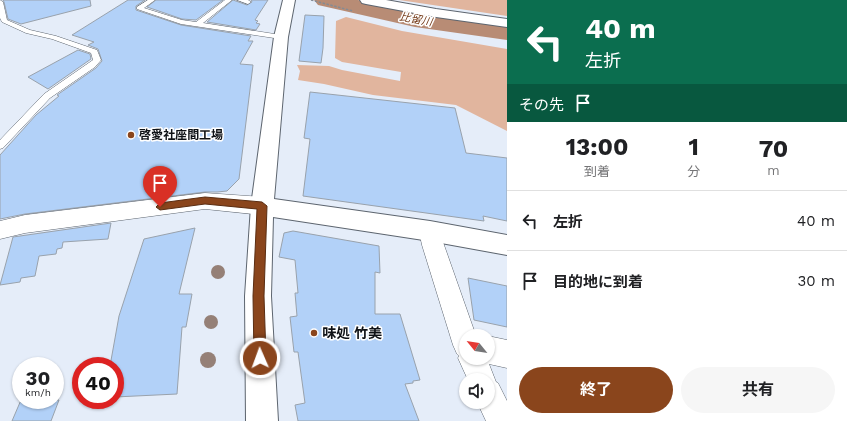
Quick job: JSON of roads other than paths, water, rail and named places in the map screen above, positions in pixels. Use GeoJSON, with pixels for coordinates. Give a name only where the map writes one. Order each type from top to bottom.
{"type":"FeatureCollection","features":[{"type":"Feature","properties":{"kind":"street"},"geometry":{"type":"LineString","coordinates":[[262,421],[258,296],[262,206],[281,37],[289,0]]}},
{"type":"Feature","properties":{"kind":"street"},"geometry":{"type":"LineString","coordinates":[[366,0],[429,12],[507,23]]}},
{"type":"Feature","properties":{"kind":"street"},"geometry":{"type":"LineString","coordinates":[[0,230],[25,224],[205,201],[262,206],[430,231],[507,245]]}},
{"type":"Feature","properties":{"kind":"street"},"geometry":{"type":"LineString","coordinates":[[430,231],[433,245],[461,329]]}},
{"type":"Feature","properties":{"kind":"street"},"geometry":{"type":"LineString","coordinates":[[495,351],[507,354]]}},
{"type":"Feature","properties":{"kind":"street"},"geometry":{"type":"LineString","coordinates":[[495,408],[501,421]]}},
{"type":"Feature","properties":{"kind":"lane"},"geometry":{"type":"LineString","coordinates":[[152,0],[139,8],[181,22],[281,37]]}},
{"type":"Feature","properties":{"kind":"lane"},"geometry":{"type":"LineString","coordinates":[[197,25],[229,0]]}},
{"type":"Feature","properties":{"kind":"lane"},"geometry":{"type":"LineString","coordinates":[[240,0],[248,2]]}},
{"type":"Feature","properties":{"kind":"lane"},"geometry":{"type":"LineString","coordinates":[[0,2],[4,21],[28,32],[54,37],[94,52],[97,60],[47,96],[0,146]]}},
{"type":"Feature","properties":{"kind":"waterway","name":"比留川"},"geometry":{"type":"LineString","coordinates":[[326,0],[415,20],[507,32]]}},
{"type":"Feature","properties":{"kind":"place","name":"啓愛社座間工場"},"geometry":{"type":"Point","coordinates":[131,135]}},
{"type":"Feature","properties":{"kind":"place","name":"味処 竹美"},"geometry":{"type":"Point","coordinates":[314,333]}}]}
